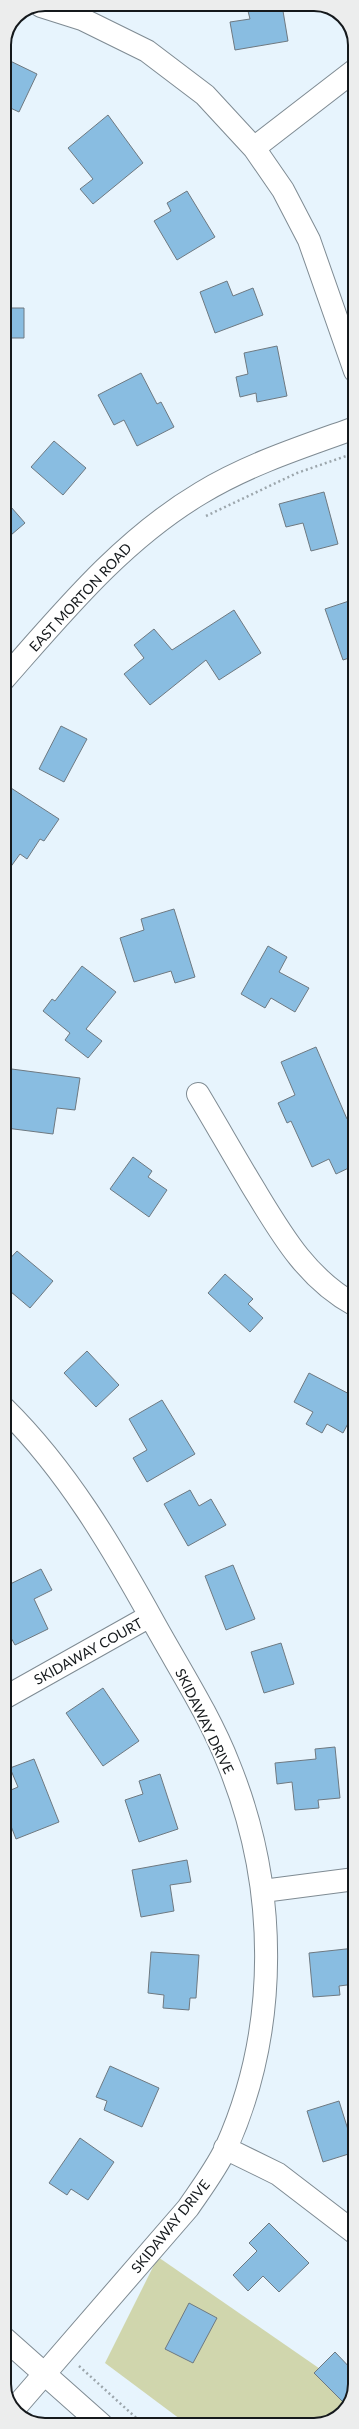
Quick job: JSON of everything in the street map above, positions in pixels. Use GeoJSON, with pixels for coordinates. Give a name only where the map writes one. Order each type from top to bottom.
{"type":"FeatureCollection","features":[{"type":"Feature","properties":{"kind":"main road"},"geometry":{"type":"LineString","coordinates":[[57,11],[82,19],[147,52],[205,95],[254,148],[283,190],[309,240],[348,352]]}},
{"type":"Feature","properties":{"kind":"main road"},"geometry":{"type":"LineString","coordinates":[[254,148],[348,75]]}},
{"type":"Feature","properties":{"kind":"main road","name":"EAST MORTON ROAD"},"geometry":{"type":"LineString","coordinates":[[11,683],[73,601],[133,541],[201,493],[269,459],[348,431]]}},
{"type":"Feature","properties":{"kind":"main road"},"geometry":{"type":"LineString","coordinates":[[198,1094],[286,1242],[313,1274],[348,1301]]}},
{"type":"Feature","properties":{"kind":"main road","name":"SKIDAWAY DRIVE"},"geometry":{"type":"LineString","coordinates":[[11,1416],[64,1477],[106,1538],[207,1719],[229,1765],[251,1831],[263,1891],[267,1958],[261,2026],[246,2094],[225,2148],[208,2180],[188,2208],[18,2405]]}},
{"type":"Feature","properties":{"kind":"main road","name":"SKIDAWAY COURT"},"geometry":{"type":"LineString","coordinates":[[11,1694],[150,1616]]}},
{"type":"Feature","properties":{"kind":"main road"},"geometry":{"type":"LineString","coordinates":[[263,1891],[348,1880]]}},
{"type":"Feature","properties":{"kind":"main road"},"geometry":{"type":"LineString","coordinates":[[225,2148],[278,2174],[348,2228]]}},
{"type":"Feature","properties":{"kind":"main road"},"geometry":{"type":"LineString","coordinates":[[11,2344],[94,2418]]}},
{"type":"Feature","properties":{"kind":"path"},"geometry":{"type":"LineString","coordinates":[[202,518],[297,474],[348,456]]}},
{"type":"Feature","properties":{"kind":"green space"},"geometry":{"type":"Polygon","coordinates":[[[158,2257],[348,2389],[340,2407],[337,2410],[319,2418],[179,2418],[105,2363],[158,2257]]]}},
{"type":"Feature","properties":{"kind":"building"},"geometry":{"type":"Polygon","coordinates":[[[248,11],[283,11],[288,41],[235,50],[230,22],[250,19],[248,11]]]}},
{"type":"Feature","properties":{"kind":"building"},"geometry":{"type":"Polygon","coordinates":[[[11,61],[37,74],[19,112],[11,108],[11,61]]]}},
{"type":"Feature","properties":{"kind":"building"},"geometry":{"type":"Polygon","coordinates":[[[108,115],[143,163],[93,204],[80,189],[93,179],[68,148],[108,115]]]}},
{"type":"Feature","properties":{"kind":"building"},"geometry":{"type":"Polygon","coordinates":[[[187,191],[215,237],[177,260],[154,221],[171,211],[167,203],[187,191]]]}},
{"type":"Feature","properties":{"kind":"building"},"geometry":{"type":"Polygon","coordinates":[[[227,281],[233,296],[253,288],[263,315],[215,333],[200,292],[227,281]]]}},
{"type":"Feature","properties":{"kind":"building"},"geometry":{"type":"Polygon","coordinates":[[[11,308],[24,308],[24,338],[11,338],[11,308]]]}},
{"type":"Feature","properties":{"kind":"building"},"geometry":{"type":"Polygon","coordinates":[[[277,346],[287,396],[257,402],[256,393],[240,397],[236,377],[248,374],[244,353],[277,346]]]}},
{"type":"Feature","properties":{"kind":"building"},"geometry":{"type":"Polygon","coordinates":[[[141,373],[157,404],[161,402],[174,427],[137,446],[124,420],[114,425],[98,395],[141,373]]]}},
{"type":"Feature","properties":{"kind":"building"},"geometry":{"type":"Polygon","coordinates":[[[54,441],[86,468],[63,495],[31,467],[54,441]]]}},
{"type":"Feature","properties":{"kind":"building"},"geometry":{"type":"Polygon","coordinates":[[[324,492],[338,544],[311,551],[303,523],[286,527],[279,504],[324,492]]]}},
{"type":"Feature","properties":{"kind":"building"},"geometry":{"type":"Polygon","coordinates":[[[11,507],[25,523],[11,535],[11,507]]]}},
{"type":"Feature","properties":{"kind":"building"},"geometry":{"type":"Polygon","coordinates":[[[348,601],[348,658],[343,660],[325,609],[348,601]]]}},
{"type":"Feature","properties":{"kind":"building"},"geometry":{"type":"Polygon","coordinates":[[[234,610],[261,653],[219,680],[206,660],[150,705],[124,674],[144,658],[134,645],[154,629],[172,650],[234,610]]]}},
{"type":"Feature","properties":{"kind":"building"},"geometry":{"type":"Polygon","coordinates":[[[61,726],[87,739],[64,782],[39,769],[61,726]]]}},
{"type":"Feature","properties":{"kind":"building"},"geometry":{"type":"Polygon","coordinates":[[[11,788],[59,819],[44,841],[40,839],[27,859],[20,854],[11,866],[11,788]]]}},
{"type":"Feature","properties":{"kind":"building"},"geometry":{"type":"Polygon","coordinates":[[[174,909],[195,977],[175,983],[171,971],[134,982],[120,938],[144,930],[141,919],[174,909]]]}},
{"type":"Feature","properties":{"kind":"building"},"geometry":{"type":"Polygon","coordinates":[[[268,946],[287,957],[279,972],[309,988],[295,1012],[271,998],[265,1008],[241,994],[268,946]]]}},
{"type":"Feature","properties":{"kind":"building"},"geometry":{"type":"Polygon","coordinates":[[[82,966],[116,992],[86,1029],[102,1041],[88,1058],[65,1040],[70,1033],[43,1011],[52,999],[55,1001],[82,966]]]}},
{"type":"Feature","properties":{"kind":"building"},"geometry":{"type":"Polygon","coordinates":[[[316,1047],[348,1119],[348,1168],[336,1174],[329,1159],[312,1167],[291,1121],[287,1123],[278,1103],[295,1095],[281,1062],[316,1047]]]}},
{"type":"Feature","properties":{"kind":"building"},"geometry":{"type":"Polygon","coordinates":[[[11,1069],[80,1078],[75,1110],[57,1108],[53,1134],[11,1129],[11,1069]]]}},
{"type":"Feature","properties":{"kind":"building"},"geometry":{"type":"Polygon","coordinates":[[[133,1157],[152,1171],[148,1177],[167,1190],[149,1217],[110,1189],[133,1157]]]}},
{"type":"Feature","properties":{"kind":"building"},"geometry":{"type":"Polygon","coordinates":[[[17,1251],[53,1281],[30,1308],[11,1292],[11,1257],[17,1251]]]}},
{"type":"Feature","properties":{"kind":"building"},"geometry":{"type":"Polygon","coordinates":[[[225,1274],[253,1299],[248,1304],[263,1318],[250,1332],[208,1293],[225,1274]]]}},
{"type":"Feature","properties":{"kind":"building"},"geometry":{"type":"Polygon","coordinates":[[[87,1351],[119,1385],[96,1407],[64,1373],[87,1351]]]}},
{"type":"Feature","properties":{"kind":"building"},"geometry":{"type":"Polygon","coordinates":[[[309,1373],[348,1393],[348,1423],[343,1433],[327,1424],[322,1433],[306,1424],[313,1412],[294,1402],[309,1373]]]}},
{"type":"Feature","properties":{"kind":"building"},"geometry":{"type":"Polygon","coordinates":[[[162,1400],[195,1454],[147,1482],[133,1458],[147,1450],[129,1419],[162,1400]]]}},
{"type":"Feature","properties":{"kind":"building"},"geometry":{"type":"Polygon","coordinates":[[[190,1490],[199,1506],[211,1499],[226,1525],[188,1546],[164,1504],[190,1490]]]}},
{"type":"Feature","properties":{"kind":"building"},"geometry":{"type":"Polygon","coordinates":[[[233,1565],[255,1619],[226,1630],[205,1576],[233,1565]]]}},
{"type":"Feature","properties":{"kind":"building"},"geometry":{"type":"Polygon","coordinates":[[[41,1569],[52,1590],[34,1599],[48,1629],[15,1645],[11,1638],[11,1584],[41,1569]]]}},
{"type":"Feature","properties":{"kind":"building"},"geometry":{"type":"Polygon","coordinates":[[[281,1643],[294,1684],[264,1693],[251,1652],[281,1643]]]}},
{"type":"Feature","properties":{"kind":"building"},"geometry":{"type":"Polygon","coordinates":[[[103,1688],[139,1741],[103,1766],[66,1713],[103,1688]]]}},
{"type":"Feature","properties":{"kind":"building"},"geometry":{"type":"Polygon","coordinates":[[[335,1747],[340,1798],[318,1800],[319,1808],[295,1810],[292,1782],[277,1784],[275,1763],[316,1759],[315,1749],[335,1747]]]}},
{"type":"Feature","properties":{"kind":"building"},"geometry":{"type":"Polygon","coordinates":[[[34,1759],[59,1822],[16,1839],[11,1826],[11,1790],[18,1787],[11,1768],[34,1759]]]}},
{"type":"Feature","properties":{"kind":"building"},"geometry":{"type":"Polygon","coordinates":[[[160,1774],[178,1829],[139,1842],[125,1800],[143,1794],[139,1781],[160,1774]]]}},
{"type":"Feature","properties":{"kind":"building"},"geometry":{"type":"Polygon","coordinates":[[[187,1860],[191,1882],[170,1885],[174,1911],[141,1917],[132,1870],[187,1860]]]}},
{"type":"Feature","properties":{"kind":"building"},"geometry":{"type":"Polygon","coordinates":[[[348,1949],[348,1985],[339,1986],[340,1995],[313,1997],[309,1953],[348,1949]]]}},
{"type":"Feature","properties":{"kind":"building"},"geometry":{"type":"Polygon","coordinates":[[[151,1952],[199,1955],[196,1998],[190,1998],[189,2010],[163,2008],[164,1995],[148,1993],[151,1952]]]}},
{"type":"Feature","properties":{"kind":"building"},"geometry":{"type":"Polygon","coordinates":[[[110,2066],[159,2088],[142,2127],[104,2110],[107,2101],[96,2097],[110,2066]]]}},
{"type":"Feature","properties":{"kind":"building"},"geometry":{"type":"Polygon","coordinates":[[[339,2101],[348,2130],[348,2154],[323,2162],[307,2111],[339,2101]]]}},
{"type":"Feature","properties":{"kind":"building"},"geometry":{"type":"Polygon","coordinates":[[[80,2138],[114,2162],[88,2200],[71,2189],[67,2195],[49,2183],[80,2138]]]}},
{"type":"Feature","properties":{"kind":"building"},"geometry":{"type":"Polygon","coordinates":[[[269,2223],[309,2263],[279,2292],[263,2276],[248,2291],[233,2275],[257,2251],[249,2243],[269,2223]]]}},
{"type":"Feature","properties":{"kind":"building"},"geometry":{"type":"Polygon","coordinates":[[[189,2303],[217,2318],[193,2363],[165,2349],[189,2303]]]}},
{"type":"Feature","properties":{"kind":"building"},"geometry":{"type":"Polygon","coordinates":[[[335,2352],[348,2366],[348,2389],[343,2402],[314,2373],[335,2352]]]}}]}
